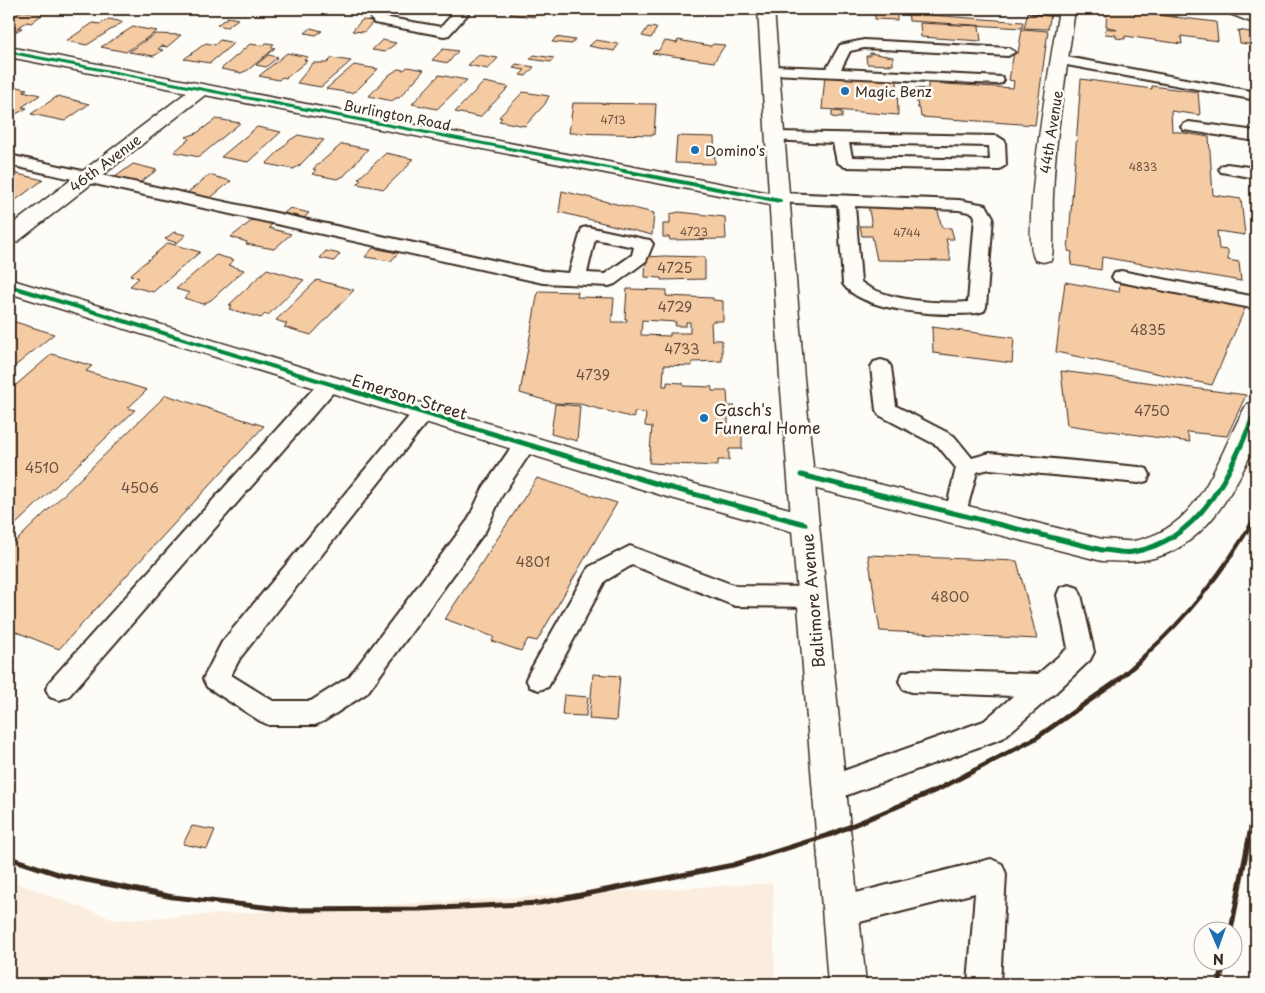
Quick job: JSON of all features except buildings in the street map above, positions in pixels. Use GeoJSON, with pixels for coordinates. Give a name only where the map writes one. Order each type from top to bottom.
{"type":"FeatureCollection","features":[{"type":"Feature","properties":{"kind":"street","name":"Baltimore Avenue"},"geometry":{"type":"LineString","coordinates":[[766,9],[805,524],[847,984]]}},
{"type":"Feature","properties":{"kind":"street"},"geometry":{"type":"LineString","coordinates":[[1231,9],[1256,19]]}},
{"type":"Feature","properties":{"kind":"street","name":"44th Avenue"},"geometry":{"type":"LineString","coordinates":[[1043,255],[1041,223],[1042,185],[1067,10]]}},
{"type":"Feature","properties":{"kind":"street","name":"Burlington Road"},"geometry":{"type":"LineString","coordinates":[[9,52],[780,199]]}},
{"type":"Feature","properties":{"kind":"street","name":"46th Avenue"},"geometry":{"type":"LineString","coordinates":[[9,237],[202,89]]}},
{"type":"Feature","properties":{"kind":"street","name":"Emerson Street"},"geometry":{"type":"LineString","coordinates":[[9,286],[664,486],[805,524]]}},
{"type":"Feature","properties":{"kind":"street"},"geometry":{"type":"LineString","coordinates":[[801,475],[1102,550],[1131,552],[1158,546],[1177,534],[1203,512],[1225,479],[1256,410]]}},
{"type":"Feature","properties":{"kind":"lane"},"geometry":{"type":"LineString","coordinates":[[377,9],[374,11],[379,20],[444,32],[460,14],[447,9]]}},
{"type":"Feature","properties":{"kind":"lane"},"geometry":{"type":"LineString","coordinates":[[1033,9],[1067,10]]}},
{"type":"Feature","properties":{"kind":"lane"},"geometry":{"type":"LineString","coordinates":[[831,73],[845,48],[864,44],[1008,52]]}},
{"type":"Feature","properties":{"kind":"lane"},"geometry":{"type":"LineString","coordinates":[[1061,60],[1256,96]]}},
{"type":"Feature","properties":{"kind":"lane"},"geometry":{"type":"LineString","coordinates":[[771,70],[997,80]]}},
{"type":"Feature","properties":{"kind":"lane"},"geometry":{"type":"LineString","coordinates":[[1189,127],[1256,136]]}},
{"type":"Feature","properties":{"kind":"lane"},"geometry":{"type":"LineString","coordinates":[[776,137],[840,138],[997,141],[998,165],[845,162],[840,138]]}},
{"type":"Feature","properties":{"kind":"lane"},"geometry":{"type":"LineString","coordinates":[[9,160],[460,260],[542,277],[577,278]]}},
{"type":"Feature","properties":{"kind":"lane"},"geometry":{"type":"LineString","coordinates":[[1227,169],[1256,174]]}},
{"type":"Feature","properties":{"kind":"lane"},"geometry":{"type":"LineString","coordinates":[[780,199],[846,200],[959,205],[980,209],[984,217],[977,307],[962,309],[876,299],[857,291],[852,284],[846,200]]}},
{"type":"Feature","properties":{"kind":"lane"},"geometry":{"type":"LineString","coordinates":[[1121,277],[1256,303]]}},
{"type":"Feature","properties":{"kind":"lane"},"geometry":{"type":"LineString","coordinates":[[881,367],[886,410],[946,441],[967,467]]}},
{"type":"Feature","properties":{"kind":"lane"},"geometry":{"type":"LineString","coordinates":[[59,689],[329,384]]}},
{"type":"Feature","properties":{"kind":"lane"},"geometry":{"type":"LineString","coordinates":[[423,413],[231,650],[216,678],[269,713],[315,713],[358,685],[478,524],[491,494],[525,444]]}},
{"type":"Feature","properties":{"kind":"lane"},"geometry":{"type":"LineString","coordinates":[[967,467],[990,461],[1139,475]]}},
{"type":"Feature","properties":{"kind":"lane"},"geometry":{"type":"LineString","coordinates":[[956,514],[967,467]]}},
{"type":"Feature","properties":{"kind":"lane"},"geometry":{"type":"LineString","coordinates":[[538,679],[597,574],[630,555],[735,596],[812,597]]}},
{"type":"Feature","properties":{"kind":"lane"},"geometry":{"type":"LineString","coordinates":[[828,789],[993,730],[1082,652],[1069,595]]}},
{"type":"Feature","properties":{"kind":"lane"},"geometry":{"type":"LineString","coordinates":[[912,681],[1045,686]]}},
{"type":"Feature","properties":{"kind":"lane"},"geometry":{"type":"LineString","coordinates":[[840,912],[991,874],[984,984]]}},
{"type":"Feature","properties":{"kind":"shaded area"},"geometry":{"type":"Polygon","coordinates":[[[9,880],[115,920],[773,883],[775,984],[9,984],[9,880]]]}},
{"type":"Feature","properties":{"kind":"railway"},"geometry":{"type":"LineString","coordinates":[[1144,656],[1161,641],[1206,590],[1256,516]]}},
{"type":"Feature","properties":{"kind":"railway"},"geometry":{"type":"LineString","coordinates":[[9,858],[61,875],[173,897],[291,910],[421,909],[540,903],[733,865],[832,834],[939,789],[1036,738],[1116,682],[1146,655]]}},
{"type":"Feature","properties":{"kind":"railway"},"geometry":{"type":"LineString","coordinates":[[1233,920],[1256,802]]}},
{"type":"Feature","properties":{"kind":"railway"},"geometry":{"type":"LineString","coordinates":[[1219,984],[1222,970]]}},
{"type":"Feature","properties":{"kind":"cycle path"},"geometry":{"type":"LineString","coordinates":[[9,52],[780,201]]}},
{"type":"Feature","properties":{"kind":"cycle path"},"geometry":{"type":"LineString","coordinates":[[9,286],[664,486],[805,524]]}},
{"type":"Feature","properties":{"kind":"cycle path"},"geometry":{"type":"LineString","coordinates":[[801,475],[1102,550],[1132,552],[1157,546],[1178,534],[1196,518],[1212,499],[1225,477],[1237,455],[1256,410]]}},
{"type":"Feature","properties":{"kind":"place","name":"Magic Benz"},"geometry":{"type":"Point","coordinates":[845,91]}},
{"type":"Feature","properties":{"kind":"place","name":"Domino's"},"geometry":{"type":"Point","coordinates":[695,150]}},
{"type":"Feature","properties":{"kind":"place","name":"Gasch's Funeral Home"},"geometry":{"type":"Point","coordinates":[704,418]}}]}
